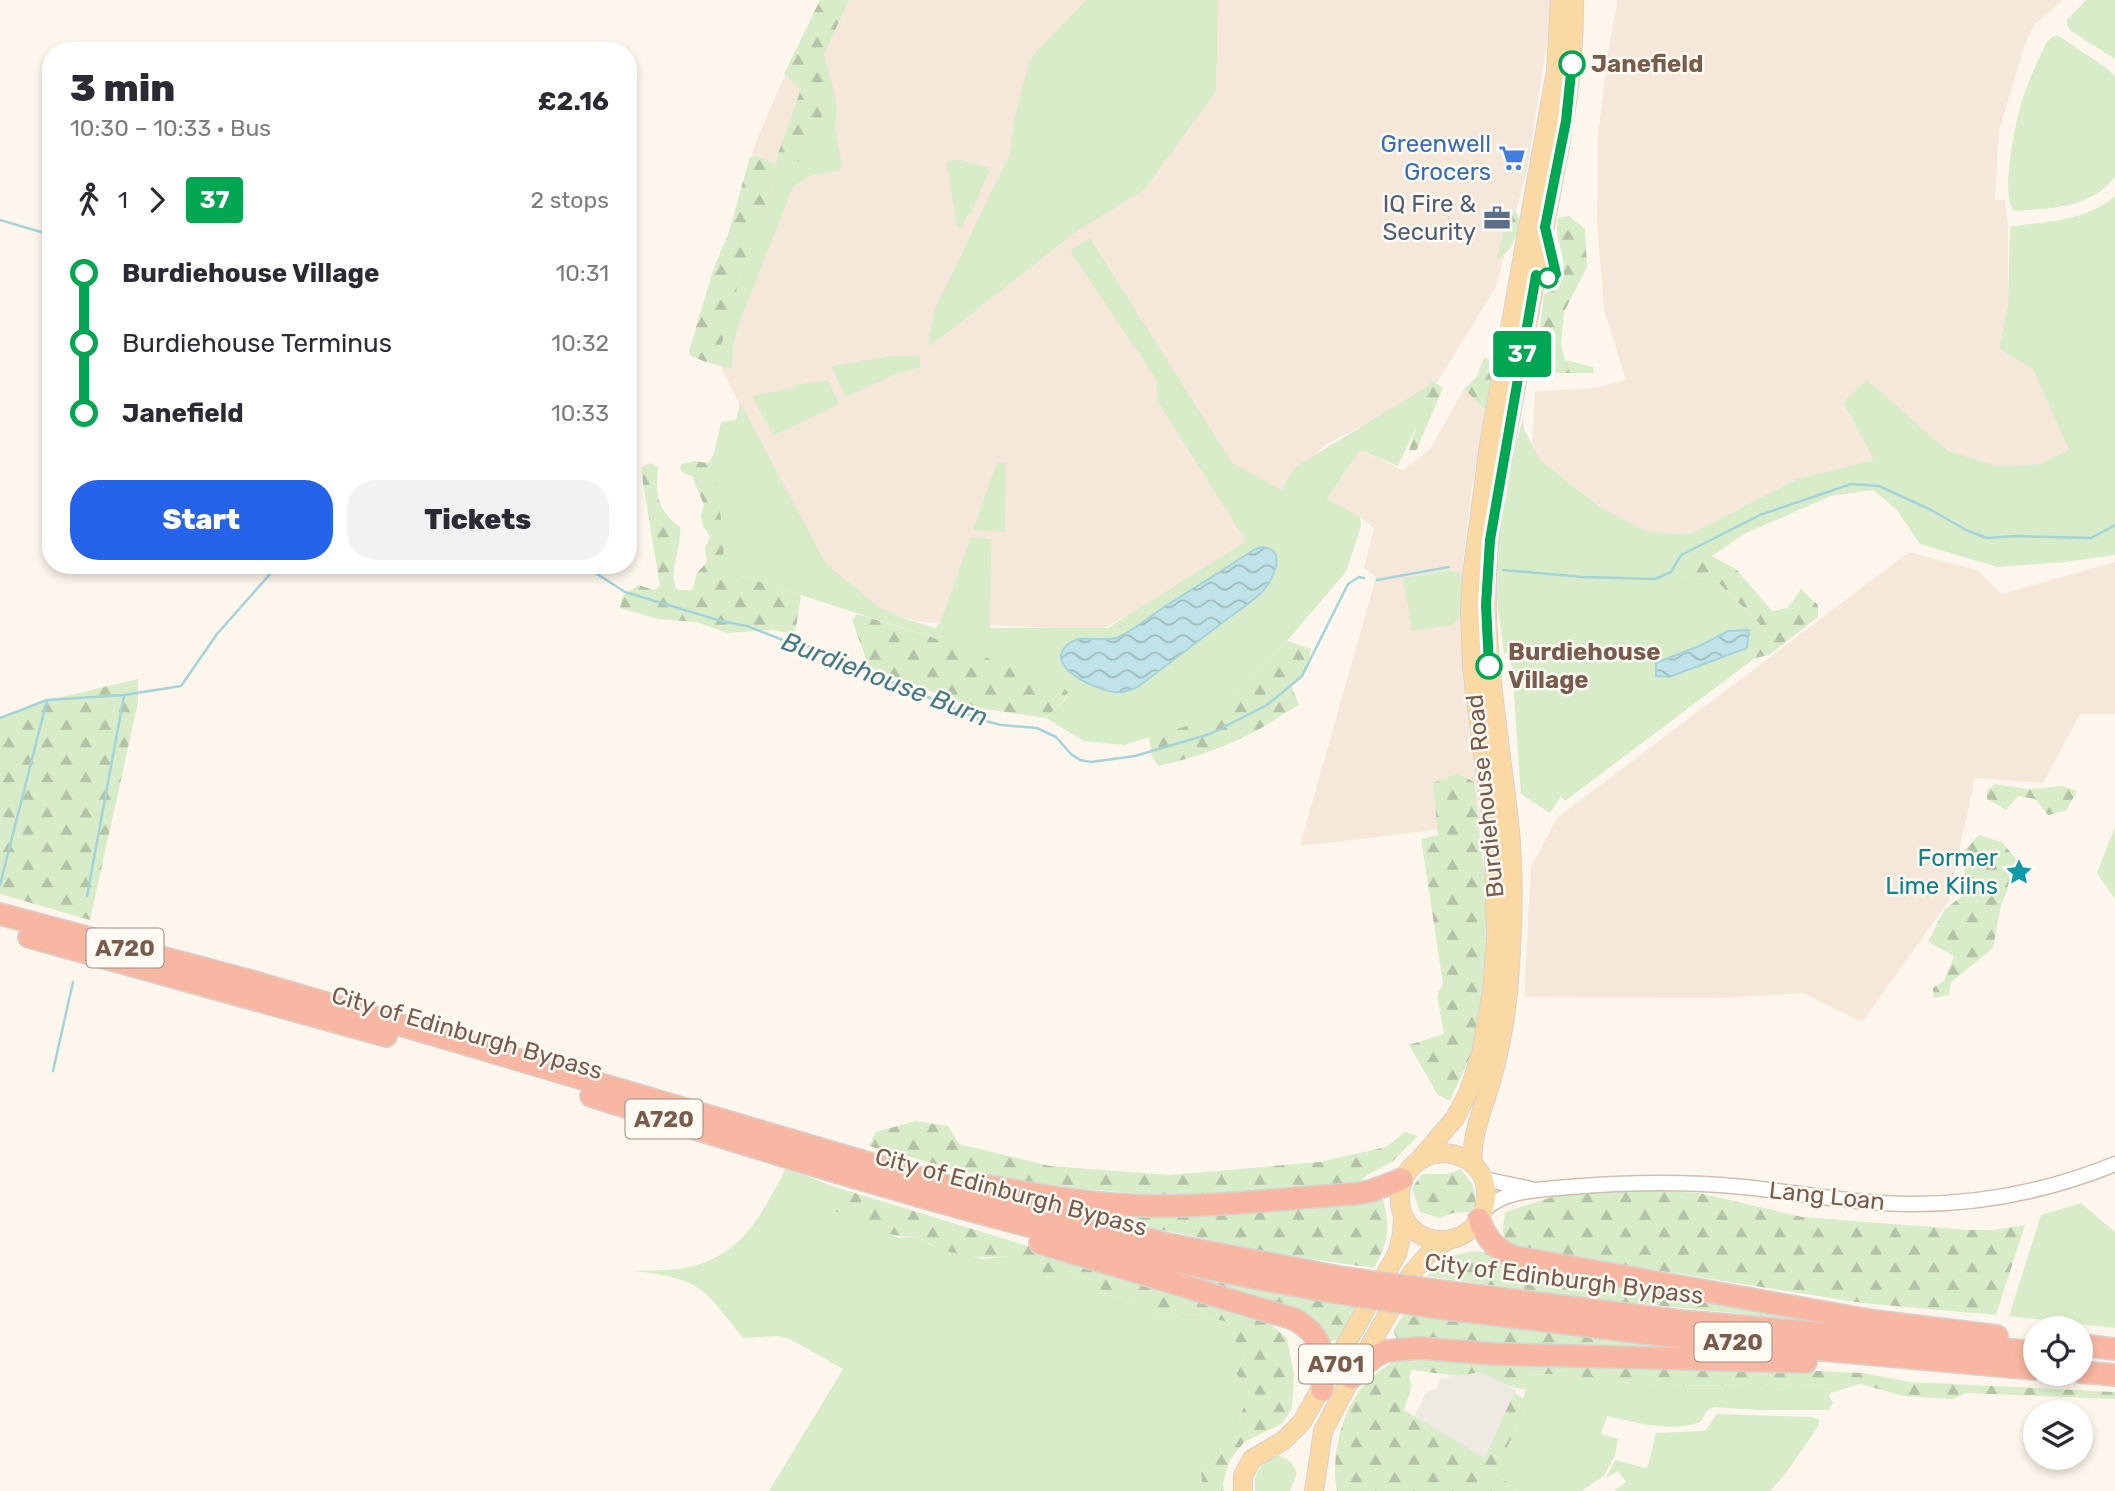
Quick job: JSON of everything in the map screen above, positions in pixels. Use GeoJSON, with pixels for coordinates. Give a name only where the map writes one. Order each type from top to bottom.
{"type":"FeatureCollection","features":[{"type":"Feature","properties":{"kind":"highway","name":"City of Edinburgh Bypass"},"geometry":{"type":"LineString","coordinates":[[0,914],[251,981],[999,1201],[1120,1233],[1265,1264],[1338,1285]]}},
{"type":"Feature","properties":{"kind":"highway","name":"City of Edinburgh Bypass"},"geometry":{"type":"LineString","coordinates":[[0,929],[491,1065],[715,1135],[1075,1239],[1225,1273],[1338,1285],[1678,1337],[2023,1368]]}},
{"type":"Feature","properties":{"kind":"highway"},"geometry":{"type":"LineString","coordinates":[[715,1135],[1097,1262],[1294,1319],[1312,1332],[1322,1352],[1325,1362],[1322,1390]]}},
{"type":"Feature","properties":{"kind":"highway"},"geometry":{"type":"LineString","coordinates":[[773,1135],[965,1181],[1048,1196],[1119,1204],[1204,1205],[1354,1194],[1371,1191],[1402,1179]]}},
{"type":"Feature","properties":{"kind":"highway"},"geometry":{"type":"LineString","coordinates":[[1482,1215],[1483,1230],[1494,1246],[1514,1257],[1874,1321],[2023,1339]]}},
{"type":"Feature","properties":{"kind":"highway","name":"City of Edinburgh Bypass"},"geometry":{"type":"LineString","coordinates":[[1436,1299],[2023,1351]]}},
{"type":"Feature","properties":{"kind":"highway"},"geometry":{"type":"LineString","coordinates":[[2093,1346],[2115,1349]]}},
{"type":"Feature","properties":{"kind":"highway"},"geometry":{"type":"LineString","coordinates":[[1351,1378],[1374,1357],[1386,1351],[1419,1348],[1494,1354],[1697,1360],[1945,1363]]}},
{"type":"Feature","properties":{"kind":"highway"},"geometry":{"type":"LineString","coordinates":[[2093,1356],[2115,1358]]}},
{"type":"Feature","properties":{"kind":"highway"},"geometry":{"type":"LineString","coordinates":[[2093,1373],[2115,1375]]}},
{"type":"Feature","properties":{"kind":"main road","name":"Burdiehouse Road"},"geometry":{"type":"LineString","coordinates":[[1419,1160],[1446,1130],[1469,1091],[1481,1054],[1492,992],[1496,937],[1494,857],[1472,667],[1472,575],[1491,433],[1554,83],[1560,0]]}},
{"type":"Feature","properties":{"kind":"main road","name":"Burdiehouse Road"},"geometry":{"type":"LineString","coordinates":[[1473,1164],[1473,1141],[1493,1077],[1505,1020],[1512,938],[1510,831],[1487,638],[1490,540],[1532,296],[1566,121],[1574,44],[1574,0]]}},
{"type":"Feature","properties":{"kind":"main road"},"geometry":{"type":"LineString","coordinates":[[1402,1179],[1419,1160],[1434,1154],[1456,1155],[1473,1164],[1484,1178],[1486,1195],[1482,1215]]}},
{"type":"Feature","properties":{"kind":"main road","name":"A701"},"geometry":{"type":"LineString","coordinates":[[1243,1491],[1243,1476],[1252,1459],[1294,1432],[1322,1390],[1391,1266],[1400,1245],[1403,1216],[1399,1193],[1402,1179]]}},
{"type":"Feature","properties":{"kind":"main road","name":"A701"},"geometry":{"type":"LineString","coordinates":[[1318,1486],[1323,1431],[1418,1264],[1431,1251],[1465,1232],[1482,1215]]}},
{"type":"Feature","properties":{"kind":"main road"},"geometry":{"type":"LineString","coordinates":[[1403,1216],[1408,1224],[1422,1235],[1450,1239]]}},
{"type":"Feature","properties":{"kind":"street","name":"Lang Loan"},"geometry":{"type":"LineString","coordinates":[[1482,1215],[1500,1199],[1534,1189],[1616,1183],[1692,1183],[1877,1202],[1945,1204],[2020,1194],[2059,1184],[2115,1164]]}},
{"type":"Feature","properties":{"kind":"street","name":"Lang Loan"},"geometry":{"type":"LineString","coordinates":[[1484,1178],[1534,1189]]}},
{"type":"Feature","properties":{"kind":"shaded area"},"geometry":{"type":"Polygon","coordinates":[[[830,0],[1551,0],[1552,9],[1527,170],[1496,287],[1433,389],[1325,445],[1286,486],[1254,547],[1100,630],[923,622],[845,607],[717,360],[753,150],[781,83],[830,0]]]}},
{"type":"Feature","properties":{"kind":"shaded area"},"geometry":{"type":"Polygon","coordinates":[[[1616,0],[2063,0],[2035,24],[2026,41],[1999,131],[1995,200],[2005,200],[2008,226],[2008,304],[1999,349],[2033,369],[2070,450],[2040,464],[1996,466],[1947,450],[1866,380],[1874,460],[1797,479],[1690,534],[1648,532],[1600,507],[1540,460],[1532,445],[1535,392],[1592,388],[1626,380],[1604,310],[1597,221],[1598,134],[1616,0]]]}},
{"type":"Feature","properties":{"kind":"shaded area"},"geometry":{"type":"Polygon","coordinates":[[[1464,389],[1487,411],[1472,486],[1463,562],[1461,644],[1485,824],[1300,846],[1376,577],[1364,568],[1374,528],[1360,517],[1327,500],[1360,450],[1403,470],[1430,449],[1464,389]]]}},
{"type":"Feature","properties":{"kind":"shaded area"},"geometry":{"type":"Polygon","coordinates":[[[1909,552],[1977,570],[2001,594],[2115,562],[2115,714],[2080,714],[2043,783],[1975,778],[1948,902],[1862,1022],[1803,993],[1722,998],[1524,997],[1531,867],[1557,818],[1909,552]]]}},
{"type":"Feature","properties":{"kind":"shaded area"},"geometry":{"type":"Polygon","coordinates":[[[1480,1371],[1516,1390],[1485,1458],[1414,1417],[1426,1393],[1437,1388],[1440,1379],[1480,1371]]]}},
{"type":"Feature","properties":{"kind":"green space"},"geometry":{"type":"Polygon","coordinates":[[[820,0],[849,0],[824,54],[833,88],[804,163],[778,154],[801,89],[784,74],[820,0]]]}},
{"type":"Feature","properties":{"kind":"green space"},"geometry":{"type":"Polygon","coordinates":[[[1086,0],[1218,0],[1216,91],[1145,189],[1077,231],[930,346],[934,311],[1010,153],[1014,121],[1028,65],[1035,53],[1086,0]]]}},
{"type":"Feature","properties":{"kind":"green space"},"geometry":{"type":"Polygon","coordinates":[[[2086,0],[2115,0],[2115,59],[2067,26],[2067,20],[2086,0]]]}},
{"type":"Feature","properties":{"kind":"green space"},"geometry":{"type":"Polygon","coordinates":[[[2057,35],[2108,69],[2115,77],[2115,177],[2105,188],[2082,201],[2056,207],[2014,211],[2010,203],[2008,176],[2018,113],[2046,43],[2057,35]]]}},
{"type":"Feature","properties":{"kind":"green space"},"geometry":{"type":"Polygon","coordinates":[[[833,88],[837,107],[835,128],[842,166],[838,171],[809,176],[793,187],[737,329],[732,369],[706,362],[716,360],[732,313],[739,279],[778,171],[778,154],[804,162],[833,88]]]}},
{"type":"Feature","properties":{"kind":"green space"},"geometry":{"type":"Polygon","coordinates":[[[757,156],[776,165],[778,170],[739,279],[732,313],[716,360],[706,362],[691,356],[689,351],[714,267],[728,235],[750,157],[757,156]]]}},
{"type":"Feature","properties":{"kind":"green space"},"geometry":{"type":"Polygon","coordinates":[[[962,160],[987,167],[989,171],[971,214],[967,215],[961,228],[957,226],[946,161],[962,160]]]}},
{"type":"Feature","properties":{"kind":"green space"},"geometry":{"type":"Polygon","coordinates":[[[2115,196],[2115,555],[1997,567],[1920,544],[1896,509],[1873,490],[1831,496],[1744,534],[1683,576],[1718,582],[1760,624],[1755,658],[1565,801],[1561,796],[1550,813],[1521,794],[1512,667],[1507,653],[1504,653],[1497,576],[1503,508],[1523,418],[1524,429],[1540,460],[1600,507],[1648,532],[1690,534],[1797,479],[1874,460],[1843,402],[1867,380],[1947,450],[1996,466],[2040,464],[2069,450],[2033,369],[1999,349],[2008,304],[2010,227],[2079,215],[2092,211],[2115,196]]]}},
{"type":"Feature","properties":{"kind":"green space"},"geometry":{"type":"Polygon","coordinates":[[[1509,210],[1516,211],[1519,218],[1518,232],[1511,246],[1496,261],[1509,210]]]}},
{"type":"Feature","properties":{"kind":"green space"},"geometry":{"type":"Polygon","coordinates":[[[1569,216],[1585,229],[1587,267],[1564,312],[1561,345],[1565,360],[1593,367],[1594,373],[1550,373],[1536,358],[1544,294],[1558,289],[1564,270],[1558,237],[1558,218],[1569,216]]]}},
{"type":"Feature","properties":{"kind":"green space"},"geometry":{"type":"Polygon","coordinates":[[[1090,238],[1232,463],[1282,490],[1295,467],[1433,383],[1434,388],[1398,466],[1360,450],[1327,499],[1360,517],[1361,526],[1346,572],[1287,641],[1204,721],[1124,745],[1084,741],[1046,718],[1065,700],[1068,692],[931,637],[714,567],[708,463],[714,454],[721,422],[736,420],[740,402],[826,564],[880,608],[935,628],[940,623],[971,537],[991,539],[990,628],[1108,628],[1246,541],[1158,402],[1156,379],[1070,251],[1090,238]]]}},
{"type":"Feature","properties":{"kind":"green space"},"geometry":{"type":"Polygon","coordinates":[[[919,355],[921,367],[894,375],[846,397],[831,366],[891,356],[919,355]]]}},
{"type":"Feature","properties":{"kind":"green space"},"geometry":{"type":"Polygon","coordinates":[[[1484,358],[1496,360],[1487,411],[1464,389],[1476,378],[1484,358]]]}},
{"type":"Feature","properties":{"kind":"green space"},"geometry":{"type":"Polygon","coordinates":[[[828,380],[839,404],[773,436],[752,396],[794,388],[794,385],[828,380]]]}},
{"type":"Feature","properties":{"kind":"green space"},"geometry":{"type":"Polygon","coordinates":[[[1431,380],[1443,388],[1416,451],[1409,450],[1431,380]]]}},
{"type":"Feature","properties":{"kind":"green space"},"geometry":{"type":"Polygon","coordinates":[[[694,461],[708,463],[714,470],[724,540],[723,561],[732,573],[801,595],[795,634],[772,630],[727,633],[696,622],[658,619],[620,608],[623,596],[638,585],[654,590],[660,586],[642,467],[650,463],[658,467],[659,501],[666,514],[680,527],[674,567],[677,590],[692,590],[697,573],[707,562],[705,548],[710,536],[703,526],[701,516],[704,505],[692,476],[680,469],[681,464],[694,461]]]}},
{"type":"Feature","properties":{"kind":"green space"},"geometry":{"type":"Polygon","coordinates":[[[997,462],[1006,463],[1005,532],[973,530],[997,462]]]}},
{"type":"Feature","properties":{"kind":"green space"},"geometry":{"type":"Polygon","coordinates":[[[1708,554],[1736,569],[1772,611],[1788,608],[1801,589],[1818,605],[1818,617],[1769,655],[1755,658],[1760,624],[1718,582],[1683,576],[1684,565],[1708,554]]]}},
{"type":"Feature","properties":{"kind":"green space"},"geometry":{"type":"Polygon","coordinates":[[[1450,570],[1467,576],[1465,609],[1453,625],[1412,631],[1403,578],[1450,570]]]}},
{"type":"Feature","properties":{"kind":"green space"},"geometry":{"type":"Polygon","coordinates":[[[857,614],[931,637],[1060,685],[1068,692],[1064,700],[1046,718],[971,707],[869,667],[852,620],[857,614]]]}},
{"type":"Feature","properties":{"kind":"green space"},"geometry":{"type":"Polygon","coordinates":[[[1287,641],[1311,649],[1305,669],[1291,685],[1299,705],[1232,742],[1196,756],[1158,766],[1152,756],[1149,737],[1204,721],[1287,641]]]}},
{"type":"Feature","properties":{"kind":"green space"},"geometry":{"type":"Polygon","coordinates":[[[138,679],[138,702],[90,920],[0,894],[0,717],[53,699],[138,679]]]}},
{"type":"Feature","properties":{"kind":"green space"},"geometry":{"type":"Polygon","coordinates":[[[1458,773],[1474,782],[1487,898],[1484,983],[1473,1050],[1450,1101],[1438,1095],[1409,1045],[1444,1034],[1437,996],[1443,983],[1421,839],[1438,835],[1433,783],[1458,773]]]}},
{"type":"Feature","properties":{"kind":"green space"},"geometry":{"type":"Polygon","coordinates":[[[1995,784],[2029,789],[2062,786],[2077,791],[2066,811],[2048,815],[2035,799],[2018,796],[2006,810],[1987,799],[1987,790],[1995,784]]]}},
{"type":"Feature","properties":{"kind":"green space"},"geometry":{"type":"Polygon","coordinates":[[[2115,827],[2115,899],[2097,873],[2115,827]]]}},
{"type":"Feature","properties":{"kind":"green space"},"geometry":{"type":"Polygon","coordinates":[[[1979,835],[2002,842],[2019,863],[2001,905],[1993,948],[1951,982],[1949,995],[1934,998],[1933,988],[1944,981],[1954,956],[1928,942],[1944,910],[1965,894],[1964,851],[1979,835]]]}},
{"type":"Feature","properties":{"kind":"green space"},"geometry":{"type":"Polygon","coordinates":[[[915,1121],[948,1126],[959,1144],[1050,1166],[1170,1175],[1320,1162],[1386,1147],[1405,1132],[1418,1136],[1392,1162],[1358,1183],[1247,1193],[1166,1196],[1073,1188],[969,1173],[869,1146],[876,1132],[915,1121]]]}},
{"type":"Feature","properties":{"kind":"green space"},"geometry":{"type":"Polygon","coordinates":[[[786,1168],[829,1185],[832,1209],[899,1238],[918,1236],[930,1245],[984,1259],[1010,1256],[1048,1278],[1080,1275],[1097,1293],[1135,1300],[1159,1318],[1196,1314],[1235,1324],[1233,1338],[1245,1355],[1236,1373],[1249,1392],[1236,1440],[1201,1472],[1203,1491],[769,1491],[843,1369],[790,1339],[777,1336],[743,1338],[699,1288],[674,1278],[634,1271],[686,1268],[711,1260],[726,1251],[750,1229],[786,1168]]]}},
{"type":"Feature","properties":{"kind":"green space"},"geometry":{"type":"Polygon","coordinates":[[[1461,1169],[1473,1185],[1476,1203],[1469,1212],[1453,1213],[1440,1218],[1420,1212],[1412,1188],[1422,1174],[1447,1174],[1461,1169]]]}},
{"type":"Feature","properties":{"kind":"green space"},"geometry":{"type":"Polygon","coordinates":[[[829,1185],[1265,1319],[1287,1338],[1294,1376],[1292,1408],[1283,1423],[1244,1442],[1230,1460],[1223,1483],[1224,1491],[1203,1491],[1201,1472],[1236,1440],[1249,1392],[1236,1373],[1245,1355],[1233,1338],[1235,1324],[1196,1314],[1159,1318],[1135,1300],[1097,1293],[1080,1275],[1048,1278],[1024,1273],[1010,1256],[962,1255],[938,1248],[918,1236],[895,1235],[873,1229],[831,1209],[829,1185]]]}},
{"type":"Feature","properties":{"kind":"green space"},"geometry":{"type":"Polygon","coordinates":[[[1609,1188],[1699,1193],[1802,1217],[1970,1230],[1994,1230],[2025,1225],[1996,1315],[1862,1303],[1518,1248],[1507,1241],[1503,1233],[1505,1212],[1552,1197],[1609,1188]]]}},
{"type":"Feature","properties":{"kind":"green space"},"geometry":{"type":"Polygon","coordinates":[[[1383,1200],[1387,1219],[1385,1243],[1374,1268],[1277,1254],[1110,1219],[1114,1208],[1383,1200]]]}},
{"type":"Feature","properties":{"kind":"green space"},"geometry":{"type":"Polygon","coordinates":[[[2081,1203],[2115,1232],[2115,1328],[2093,1326],[2093,1316],[2009,1316],[2041,1215],[2081,1203]]]}},
{"type":"Feature","properties":{"kind":"green space"},"geometry":{"type":"Polygon","coordinates":[[[1471,1251],[1496,1253],[1833,1323],[1584,1298],[1426,1276],[1449,1257],[1471,1251]]]}},
{"type":"Feature","properties":{"kind":"green space"},"geometry":{"type":"Polygon","coordinates":[[[1159,1267],[1356,1307],[1337,1340],[1330,1341],[1324,1333],[1157,1274],[1159,1267]]]}},
{"type":"Feature","properties":{"kind":"green space"},"geometry":{"type":"Polygon","coordinates":[[[1403,1315],[1670,1346],[1667,1350],[1527,1347],[1398,1340],[1393,1331],[1403,1315]]]}},
{"type":"Feature","properties":{"kind":"green space"},"geometry":{"type":"Polygon","coordinates":[[[1420,1354],[1863,1373],[1910,1382],[2115,1392],[2115,1399],[1966,1393],[1953,1399],[1904,1396],[1860,1384],[1658,1386],[1549,1374],[1526,1375],[1527,1384],[1509,1386],[1480,1372],[1458,1376],[1412,1370],[1409,1379],[1412,1385],[1404,1410],[1485,1458],[1514,1393],[1529,1401],[1495,1473],[1518,1491],[1337,1491],[1337,1445],[1353,1400],[1372,1377],[1390,1364],[1391,1357],[1420,1354]]]}},
{"type":"Feature","properties":{"kind":"green space"},"geometry":{"type":"Polygon","coordinates":[[[1549,1374],[1658,1386],[1860,1384],[1831,1393],[1829,1396],[1833,1403],[1829,1410],[1714,1407],[1707,1411],[1700,1422],[1677,1427],[1607,1416],[1601,1434],[1618,1439],[1615,1455],[1604,1476],[1581,1491],[1518,1491],[1495,1473],[1529,1401],[1523,1398],[1526,1390],[1509,1386],[1526,1384],[1525,1375],[1549,1374]]]}},
{"type":"Feature","properties":{"kind":"green space"},"geometry":{"type":"Polygon","coordinates":[[[1717,1414],[1813,1417],[1819,1420],[1819,1425],[1786,1473],[1770,1491],[1614,1491],[1626,1482],[1618,1471],[1606,1478],[1615,1460],[1646,1468],[1656,1433],[1706,1430],[1717,1414]]]}},
{"type":"Feature","properties":{"kind":"green space"},"geometry":{"type":"Polygon","coordinates":[[[1275,1455],[1289,1461],[1297,1473],[1290,1491],[1255,1491],[1255,1479],[1259,1470],[1275,1455]]]}},
{"type":"Feature","properties":{"kind":"water"},"geometry":{"type":"Polygon","coordinates":[[[1262,547],[1275,553],[1277,559],[1274,574],[1261,593],[1139,686],[1121,692],[1096,687],[1075,676],[1062,661],[1061,653],[1072,641],[1119,637],[1262,547]]]}},
{"type":"Feature","properties":{"kind":"water"},"geometry":{"type":"Polygon","coordinates":[[[1749,630],[1747,648],[1669,677],[1656,676],[1656,663],[1728,631],[1749,630]]]}},
{"type":"Feature","properties":{"kind":"waterway"},"geometry":{"type":"LineString","coordinates":[[0,220],[42,232]]}},
{"type":"Feature","properties":{"kind":"waterway","name":"Burdiehouse Burn"},"geometry":{"type":"LineString","coordinates":[[1503,570],[1583,577],[1655,579],[1671,572],[1681,555],[1760,515],[1851,484],[1879,486],[1987,538],[2091,538],[2115,525]]}},
{"type":"Feature","properties":{"kind":"waterway","name":"Burdiehouse Burn"},"geometry":{"type":"LineString","coordinates":[[1377,580],[1449,567]]}},
{"type":"Feature","properties":{"kind":"waterway","name":"Burdiehouse Burn"},"geometry":{"type":"LineString","coordinates":[[0,718],[47,700],[124,695],[181,686],[217,634],[270,574]]}},
{"type":"Feature","properties":{"kind":"waterway","name":"Burdiehouse Burn"},"geometry":{"type":"LineString","coordinates":[[597,574],[625,592],[811,647],[981,720],[1001,725],[1037,728],[1056,737],[1080,760],[1091,762],[1135,756],[1210,734],[1267,705],[1302,676],[1348,584],[1359,577],[1364,578]]}},
{"type":"Feature","properties":{"kind":"waterway"},"geometry":{"type":"LineString","coordinates":[[87,896],[124,696]]}},
{"type":"Feature","properties":{"kind":"waterway"},"geometry":{"type":"LineString","coordinates":[[0,885],[47,700]]}},
{"type":"Feature","properties":{"kind":"waterway"},"geometry":{"type":"LineString","coordinates":[[53,1071],[73,982]]}},
{"type":"Feature","properties":{"kind":"bus line","name":"37"},"geometry":{"type":"LineString","coordinates":[[1489,666],[1486,605],[1494,510],[1536,275],[1549,278],[1556,274],[1545,227],[1566,121],[1572,64]]}},
{"type":"Feature","properties":{"kind":"place","name":"Janefield"},"geometry":{"type":"Point","coordinates":[1572,64]}},
{"type":"Feature","properties":{"kind":"place","name":"Greenwell Grocers"},"geometry":{"type":"Point","coordinates":[1512,158]}},
{"type":"Feature","properties":{"kind":"place","name":"IQ Fire & Security"},"geometry":{"type":"Point","coordinates":[1497,218]}},
{"type":"Feature","properties":{"kind":"place","name":"Burdiehouse Village"},"geometry":{"type":"Point","coordinates":[1489,666]}},
{"type":"Feature","properties":{"kind":"place","name":"Former Lime Kilns"},"geometry":{"type":"Point","coordinates":[2019,872]}}]}
